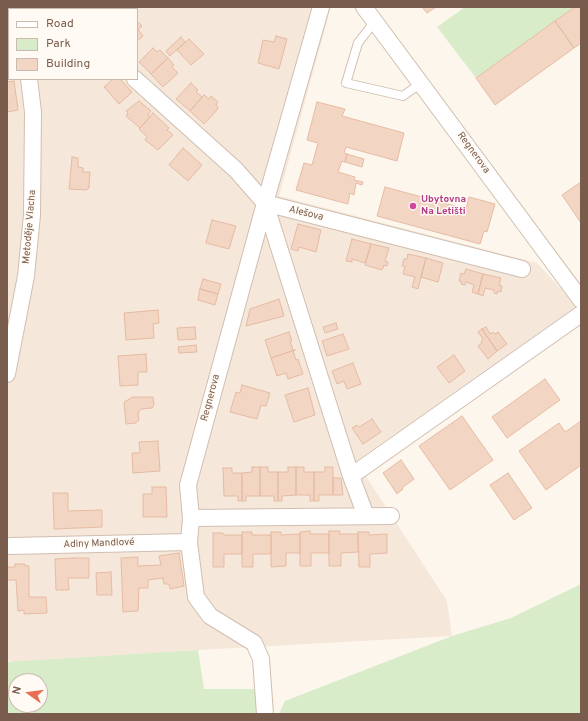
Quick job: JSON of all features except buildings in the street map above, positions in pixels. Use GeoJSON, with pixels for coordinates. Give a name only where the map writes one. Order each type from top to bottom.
{"type":"FeatureCollection","features":[{"type":"Feature","properties":{"kind":"street","name":"Regnerova"},"geometry":{"type":"LineString","coordinates":[[265,714],[261,659],[254,642],[210,616],[196,597],[189,542],[191,518],[188,485],[265,203],[321,7]]}},
{"type":"Feature","properties":{"kind":"street","name":"Regnerova"},"geometry":{"type":"LineString","coordinates":[[364,7],[581,300]]}},
{"type":"Feature","properties":{"kind":"street","name":"Metoděje Vlacha"},"geometry":{"type":"LineString","coordinates":[[7,374],[26,276],[32,215],[34,112],[29,80]]}},
{"type":"Feature","properties":{"kind":"street"},"geometry":{"type":"LineString","coordinates":[[136,80],[236,170],[265,203],[351,476],[366,516]]}},
{"type":"Feature","properties":{"kind":"street","name":"Alešova"},"geometry":{"type":"LineString","coordinates":[[265,203],[522,269]]}},
{"type":"Feature","properties":{"kind":"street"},"geometry":{"type":"LineString","coordinates":[[351,476],[581,314]]}},
{"type":"Feature","properties":{"kind":"street"},"geometry":{"type":"LineString","coordinates":[[191,518],[391,516]]}},
{"type":"Feature","properties":{"kind":"street","name":"Adiny Mandlové"},"geometry":{"type":"LineString","coordinates":[[10,546],[189,542]]}},
{"type":"Feature","properties":{"kind":"lane"},"geometry":{"type":"LineString","coordinates":[[375,21],[358,43],[346,83],[403,96],[421,83]]}},
{"type":"Feature","properties":{"kind":"shaded area"},"geometry":{"type":"Polygon","coordinates":[[[7,7],[331,7],[279,196],[537,263],[577,306],[356,461],[447,601],[452,636],[13,662],[7,660],[7,7]]]}},
{"type":"Feature","properties":{"kind":"green space"},"geometry":{"type":"Polygon","coordinates":[[[465,7],[575,7],[476,78],[437,27],[465,7]]]}},
{"type":"Feature","properties":{"kind":"green space"},"geometry":{"type":"Polygon","coordinates":[[[581,584],[581,714],[279,714],[285,701],[452,636],[511,618],[581,584]]]}},
{"type":"Feature","properties":{"kind":"green space"},"geometry":{"type":"Polygon","coordinates":[[[198,650],[204,689],[259,689],[260,714],[7,714],[7,662],[198,650]]]}},
{"type":"Feature","properties":{"kind":"place","name":"Ubytovna Na Letišti"},"geometry":{"type":"Point","coordinates":[413,206]}}]}
